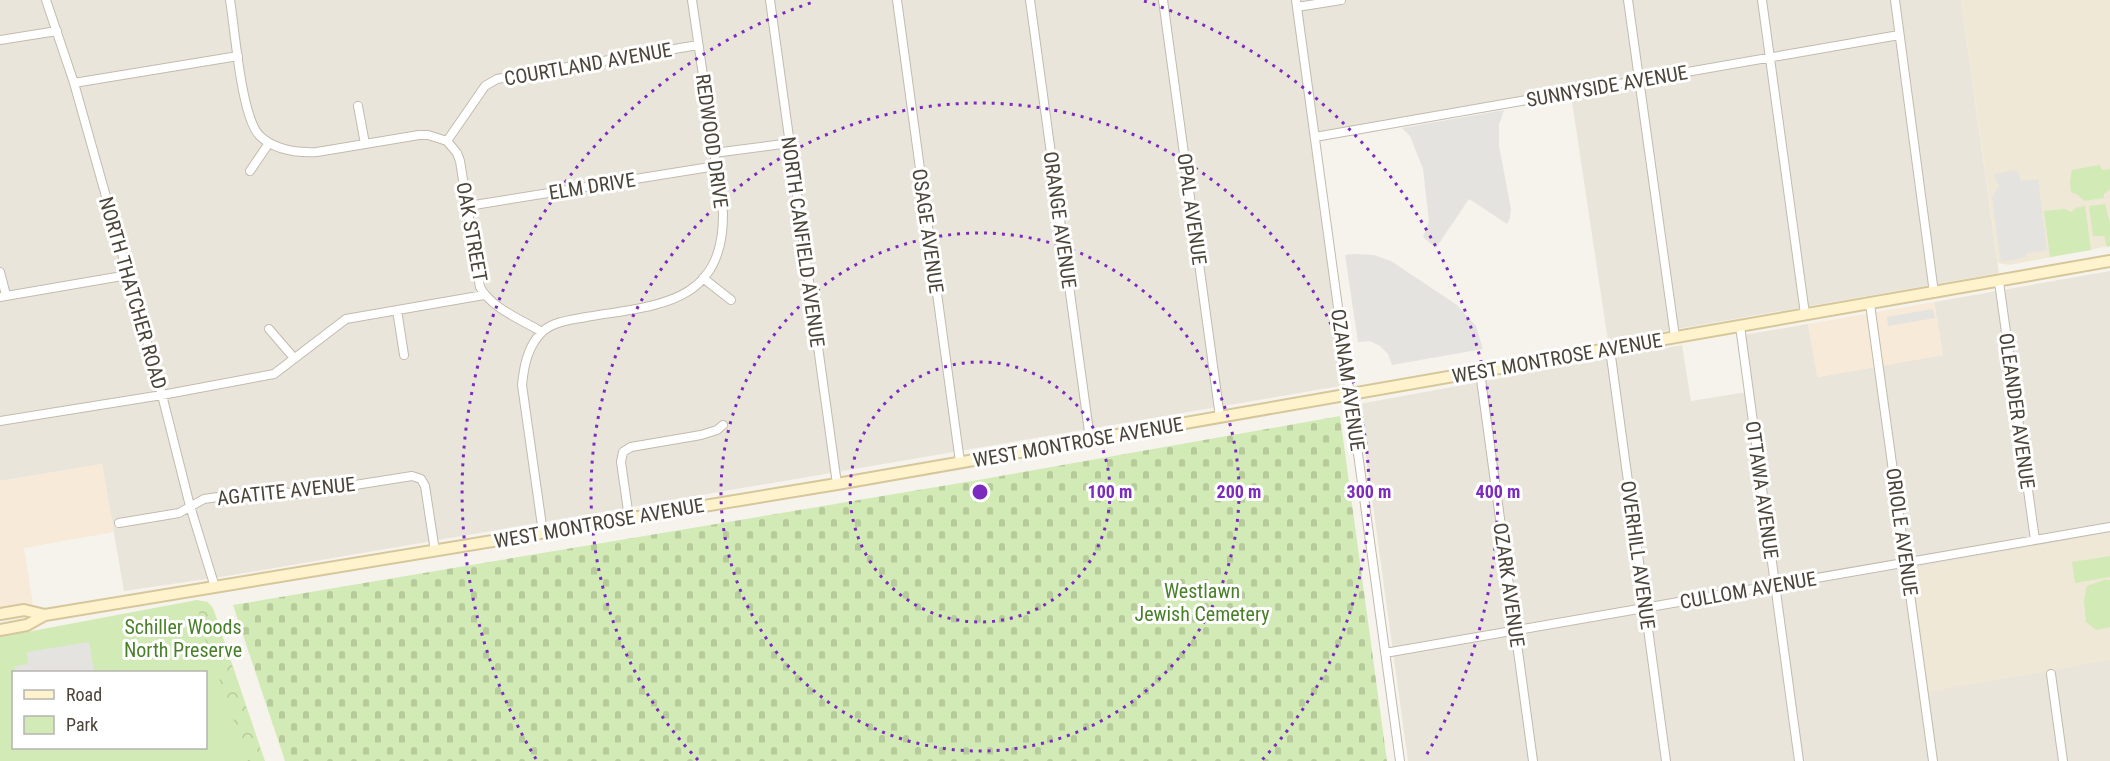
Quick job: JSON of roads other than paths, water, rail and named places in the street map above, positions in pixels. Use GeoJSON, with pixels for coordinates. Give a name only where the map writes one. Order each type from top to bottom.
{"type":"FeatureCollection","features":[{"type":"Feature","properties":{"kind":"street","name":"NORTH THATCHER ROAD"},"geometry":{"type":"LineString","coordinates":[[46,0],[74,83],[162,395],[190,506],[215,587]]}},
{"type":"Feature","properties":{"kind":"street"},"geometry":{"type":"LineString","coordinates":[[230,0],[244,98],[253,128],[269,143],[303,153],[419,135],[428,135],[447,141]]}},
{"type":"Feature","properties":{"kind":"street","name":"REDWOOD DRIVE"},"geometry":{"type":"LineString","coordinates":[[542,332],[566,321],[671,301],[684,295],[703,278],[715,259],[723,237],[723,213],[692,0]]}},
{"type":"Feature","properties":{"kind":"street","name":"NORTH CANFIELD AVENUE"},"geometry":{"type":"LineString","coordinates":[[770,0],[837,484]]}},
{"type":"Feature","properties":{"kind":"street","name":"OSAGE AVENUE"},"geometry":{"type":"LineString","coordinates":[[897,0],[960,462]]}},
{"type":"Feature","properties":{"kind":"street","name":"ORANGE AVENUE"},"geometry":{"type":"LineString","coordinates":[[1030,0],[1090,439]]}},
{"type":"Feature","properties":{"kind":"street","name":"OPAL AVENUE"},"geometry":{"type":"LineString","coordinates":[[1163,0],[1220,417]]}},
{"type":"Feature","properties":{"kind":"street"},"geometry":{"type":"LineString","coordinates":[[1296,4],[1341,0]]}},
{"type":"Feature","properties":{"kind":"street"},"geometry":{"type":"LineString","coordinates":[[1628,0],[1675,337]]}},
{"type":"Feature","properties":{"kind":"street"},"geometry":{"type":"LineString","coordinates":[[1762,0],[1805,314]]}},
{"type":"Feature","properties":{"kind":"street"},"geometry":{"type":"LineString","coordinates":[[1895,0],[1934,293]]}},
{"type":"Feature","properties":{"kind":"street","name":"OZANAM AVENUE"},"geometry":{"type":"LineString","coordinates":[[1296,4],[1400,761]]}},
{"type":"Feature","properties":{"kind":"street"},"geometry":{"type":"LineString","coordinates":[[0,40],[57,31]]}},
{"type":"Feature","properties":{"kind":"street","name":"SUNNYSIDE AVENUE"},"geometry":{"type":"LineString","coordinates":[[1315,137],[1899,35]]}},
{"type":"Feature","properties":{"kind":"street","name":"COURTLAND AVENUE"},"geometry":{"type":"LineString","coordinates":[[447,141],[485,86],[497,79],[698,45]]}},
{"type":"Feature","properties":{"kind":"street"},"geometry":{"type":"LineString","coordinates":[[74,83],[238,56]]}},
{"type":"Feature","properties":{"kind":"street"},"geometry":{"type":"LineString","coordinates":[[358,106],[365,144]]}},
{"type":"Feature","properties":{"kind":"street","name":"OAK STREET"},"geometry":{"type":"LineString","coordinates":[[447,141],[457,153],[460,162],[477,274],[484,296],[542,332]]}},
{"type":"Feature","properties":{"kind":"street"},"geometry":{"type":"LineString","coordinates":[[714,153],[790,142]]}},
{"type":"Feature","properties":{"kind":"street"},"geometry":{"type":"LineString","coordinates":[[250,171],[269,143]]}},
{"type":"Feature","properties":{"kind":"street","name":"ELM DRIVE"},"geometry":{"type":"LineString","coordinates":[[468,206],[716,166]]}},
{"type":"Feature","properties":{"kind":"street","name":"WEST MONTROSE AVENUE"},"geometry":{"type":"LineString","coordinates":[[0,630],[27,625],[45,615],[837,484],[2110,261]]}},
{"type":"Feature","properties":{"kind":"street"},"geometry":{"type":"LineString","coordinates":[[0,272],[3,296],[128,275]]}},
{"type":"Feature","properties":{"kind":"street"},"geometry":{"type":"LineString","coordinates":[[703,278],[730,300]]}},
{"type":"Feature","properties":{"kind":"street","name":"OLEANDER AVENUE"},"geometry":{"type":"LineString","coordinates":[[1999,282],[2035,540]]}},
{"type":"Feature","properties":{"kind":"street"},"geometry":{"type":"LineString","coordinates":[[0,421],[274,374],[346,319],[484,296]]}},
{"type":"Feature","properties":{"kind":"street","name":"ORIOLE AVENUE"},"geometry":{"type":"LineString","coordinates":[[1870,304],[1933,761]]}},
{"type":"Feature","properties":{"kind":"street"},"geometry":{"type":"LineString","coordinates":[[397,310],[404,355]]}},
{"type":"Feature","properties":{"kind":"street","name":"OTTAWA AVENUE"},"geometry":{"type":"LineString","coordinates":[[1740,326],[1799,761]]}},
{"type":"Feature","properties":{"kind":"street"},"geometry":{"type":"LineString","coordinates":[[269,329],[294,358]]}},
{"type":"Feature","properties":{"kind":"street"},"geometry":{"type":"LineString","coordinates":[[542,332],[527,355],[522,385],[543,533]]}},
{"type":"Feature","properties":{"kind":"street","name":"OVERHILL AVENUE"},"geometry":{"type":"LineString","coordinates":[[1610,349],[1666,761]]}},
{"type":"Feature","properties":{"kind":"street","name":"OZARK AVENUE"},"geometry":{"type":"LineString","coordinates":[[1480,372],[1533,761]]}},
{"type":"Feature","properties":{"kind":"street"},"geometry":{"type":"LineString","coordinates":[[629,518],[621,462],[623,452],[631,447],[701,435],[717,430],[723,425]]}},
{"type":"Feature","properties":{"kind":"street","name":"AGATITE AVENUE"},"geometry":{"type":"LineString","coordinates":[[118,523],[179,513],[204,499],[260,491],[298,494],[407,476],[421,479],[426,490],[435,551]]}},
{"type":"Feature","properties":{"kind":"street","name":"CULLOM AVENUE"},"geometry":{"type":"LineString","coordinates":[[1385,653],[2110,527]]}},
{"type":"Feature","properties":{"kind":"street","name":"WEST MONTROSE AVENUE"},"geometry":{"type":"LineString","coordinates":[[0,614],[24,610],[45,615]]}},
{"type":"Feature","properties":{"kind":"street"},"geometry":{"type":"LineString","coordinates":[[2051,674],[2063,761]]}},
{"type":"Feature","properties":{"kind":"park label","name":"Westlawn Jewish Cemetery"},"geometry":{"type":"Point","coordinates":[1202,602]}},
{"type":"Feature","properties":{"kind":"park label","name":"Schiller Woods North Preserve"},"geometry":{"type":"Point","coordinates":[183,638]}}]}
